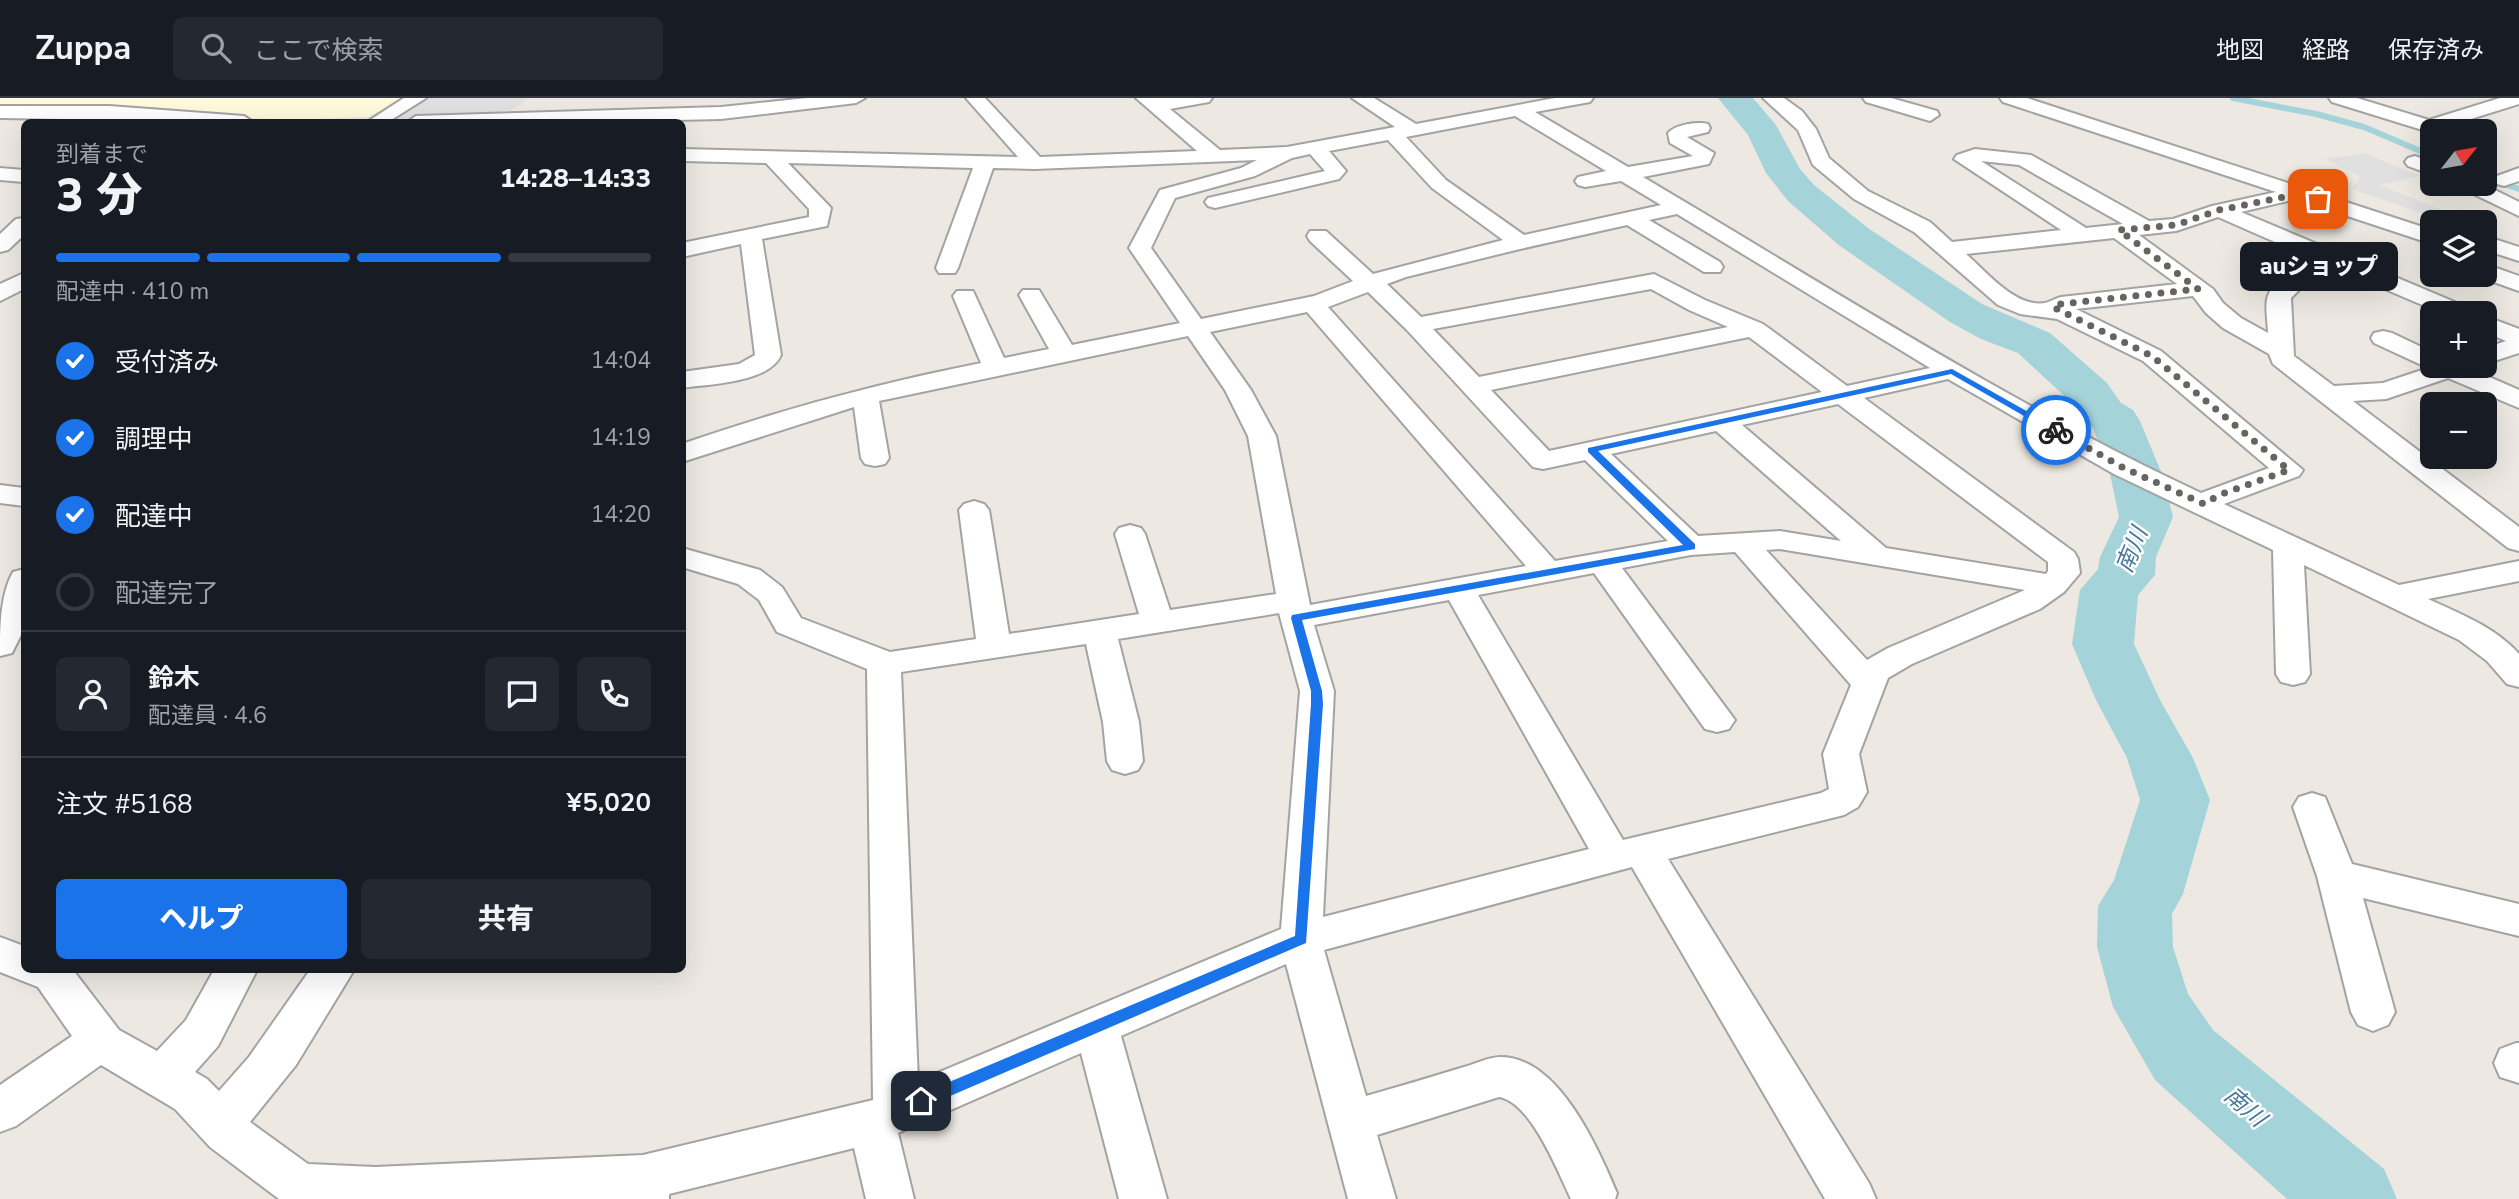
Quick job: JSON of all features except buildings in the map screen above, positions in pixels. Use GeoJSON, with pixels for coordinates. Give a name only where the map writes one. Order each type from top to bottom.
{"type":"FeatureCollection","features":[{"type":"Feature","properties":{"kind":"street"},"geometry":{"type":"LineString","coordinates":[[381,119],[417,98]]}},
{"type":"Feature","properties":{"kind":"street"},"geometry":{"type":"LineString","coordinates":[[512,119],[542,98]]}},
{"type":"Feature","properties":{"kind":"street"},"geometry":{"type":"LineString","coordinates":[[541,119],[721,113],[856,98]]}},
{"type":"Feature","properties":{"kind":"street"},"geometry":{"type":"LineString","coordinates":[[975,98],[1035,163]]}},
{"type":"Feature","properties":{"kind":"street"},"geometry":{"type":"LineString","coordinates":[[1150,102],[1203,98]]}},
{"type":"Feature","properties":{"kind":"street"},"geometry":{"type":"LineString","coordinates":[[1361,98],[1403,132],[1439,184],[1520,242]]}},
{"type":"Feature","properties":{"kind":"street"},"geometry":{"type":"LineString","coordinates":[[686,155],[1035,163],[1287,153],[1584,98]]}},
{"type":"Feature","properties":{"kind":"street"},"geometry":{"type":"LineString","coordinates":[[1772,98],[1795,115],[1807,129],[1820,162],[1861,195],[1915,222],[2006,300],[2020,307],[2053,309],[2073,316],[2152,356],[2289,470],[2219,495],[2191,498]]}},
{"type":"Feature","properties":{"kind":"street"},"geometry":{"type":"LineString","coordinates":[[1872,98],[1930,115]]}},
{"type":"Feature","properties":{"kind":"street"},"geometry":{"type":"LineString","coordinates":[[2009,98],[2420,233]]}},
{"type":"Feature","properties":{"kind":"street"},"geometry":{"type":"LineString","coordinates":[[2034,98],[2420,222]]}},
{"type":"Feature","properties":{"kind":"street"},"geometry":{"type":"LineString","coordinates":[[2338,98],[2429,126],[2519,98]]}},
{"type":"Feature","properties":{"kind":"street"},"geometry":{"type":"LineString","coordinates":[[1150,102],[1217,157]]}},
{"type":"Feature","properties":{"kind":"street"},"geometry":{"type":"LineString","coordinates":[[1518,110],[1952,371],[2124,468],[2483,639],[2519,676]]}},
{"type":"Feature","properties":{"kind":"street"},"geometry":{"type":"LineString","coordinates":[[23,119],[35,111]]}},
{"type":"Feature","properties":{"kind":"street"},"geometry":{"type":"LineString","coordinates":[[0,112],[109,112],[204,119]]}},
{"type":"Feature","properties":{"kind":"street"},"geometry":{"type":"LineString","coordinates":[[715,155],[721,113]]}},
{"type":"Feature","properties":{"kind":"street"},"geometry":{"type":"LineString","coordinates":[[0,134],[21,120]]}},
{"type":"Feature","properties":{"kind":"street"},"geometry":{"type":"LineString","coordinates":[[1585,181],[1703,159],[1704,153],[1677,139],[1677,133],[1701,128]]}},
{"type":"Feature","properties":{"kind":"street"},"geometry":{"type":"LineString","coordinates":[[1158,215],[1332,175],[1336,171],[1315,148]]}},
{"type":"Feature","properties":{"kind":"street"},"geometry":{"type":"LineString","coordinates":[[1287,153],[1248,172],[1167,194],[1140,248],[1238,390],[1262,436],[1294,609],[1317,691],[1301,939],[1314,995],[1372,1199]]}},
{"type":"Feature","properties":{"kind":"street"},"geometry":{"type":"LineString","coordinates":[[2081,234],[1964,159],[1975,155],[2027,160],[2145,228]]}},
{"type":"Feature","properties":{"kind":"street"},"geometry":{"type":"LineString","coordinates":[[686,249],[816,222],[822,215],[812,199],[771,156]]}},
{"type":"Feature","properties":{"kind":"street"},"geometry":{"type":"LineString","coordinates":[[947,268],[985,162]]}},
{"type":"Feature","properties":{"kind":"street"},"geometry":{"type":"LineString","coordinates":[[0,174],[21,176]]}},
{"type":"Feature","properties":{"kind":"street"},"geometry":{"type":"LineString","coordinates":[[1946,249],[2176,225],[2219,210],[2284,197],[2295,191]]}},
{"type":"Feature","properties":{"kind":"street"},"geometry":{"type":"LineString","coordinates":[[2492,196],[2519,210]]}},
{"type":"Feature","properties":{"kind":"street"},"geometry":{"type":"LineString","coordinates":[[686,453],[758,427],[865,396],[1312,303],[1369,282],[1520,242],[1633,220],[1682,207]]}},
{"type":"Feature","properties":{"kind":"street"},"geometry":{"type":"LineString","coordinates":[[2219,210],[2432,301]]}},
{"type":"Feature","properties":{"kind":"street"},"geometry":{"type":"LineString","coordinates":[[1633,220],[1712,267]]}},
{"type":"Feature","properties":{"kind":"street"},"geometry":{"type":"LineString","coordinates":[[0,246],[21,227]]}},
{"type":"Feature","properties":{"kind":"street"},"geometry":{"type":"LineString","coordinates":[[2119,230],[2198,289],[2232,323],[2282,351]]}},
{"type":"Feature","properties":{"kind":"street"},"geometry":{"type":"LineString","coordinates":[[686,379],[745,371],[766,360],[768,355],[751,236]]}},
{"type":"Feature","properties":{"kind":"street"},"geometry":{"type":"LineString","coordinates":[[1318,236],[1416,325],[1543,461],[1952,371]]}},
{"type":"Feature","properties":{"kind":"street"},"geometry":{"type":"LineString","coordinates":[[2497,247],[2519,254]]}},
{"type":"Feature","properties":{"kind":"street"},"geometry":{"type":"LineString","coordinates":[[2497,258],[2519,265]]}},
{"type":"Feature","properties":{"kind":"street"},"geometry":{"type":"LineString","coordinates":[[2347,265],[2309,273],[2280,294],[2282,359],[2519,542]]}},
{"type":"Feature","properties":{"kind":"street"},"geometry":{"type":"LineString","coordinates":[[2497,276],[2519,284]]}},
{"type":"Feature","properties":{"kind":"street"},"geometry":{"type":"LineString","coordinates":[[47,973],[53,975],[100,1041],[191,1094],[227,1132],[300,1185],[375,1190],[644,1188],[884,1117],[1301,939],[1628,853],[1831,805],[1845,797],[1848,792],[1841,754],[1867,681],[1873,672],[1900,656],[2011,611],[2038,597],[2064,573],[2063,559],[1754,329],[1654,281],[1416,325]]}},
{"type":"Feature","properties":{"kind":"street"},"geometry":{"type":"LineString","coordinates":[[0,296],[21,282]]}},
{"type":"Feature","properties":{"kind":"street"},"geometry":{"type":"LineString","coordinates":[[2053,309],[2061,304],[2198,289]]}},
{"type":"Feature","properties":{"kind":"street"},"geometry":{"type":"LineString","coordinates":[[1031,295],[1064,353]]}},
{"type":"Feature","properties":{"kind":"street"},"geometry":{"type":"LineString","coordinates":[[0,296],[21,297]]}},
{"type":"Feature","properties":{"kind":"street"},"geometry":{"type":"LineString","coordinates":[[965,296],[995,367]]}},
{"type":"Feature","properties":{"kind":"street"},"geometry":{"type":"LineString","coordinates":[[1312,303],[1548,572]]}},
{"type":"Feature","properties":{"kind":"street"},"geometry":{"type":"LineString","coordinates":[[1473,386],[1754,329]]}},
{"type":"Feature","properties":{"kind":"street"},"geometry":{"type":"LineString","coordinates":[[2497,329],[2519,338]]}},
{"type":"Feature","properties":{"kind":"street"},"geometry":{"type":"LineString","coordinates":[[2383,338],[2420,354]]}},
{"type":"Feature","properties":{"kind":"street"},"geometry":{"type":"LineString","coordinates":[[2497,352],[2519,345]]}},
{"type":"Feature","properties":{"kind":"street"},"geometry":{"type":"LineString","coordinates":[[2328,394],[2386,391],[2420,376]]}},
{"type":"Feature","properties":{"kind":"street"},"geometry":{"type":"LineString","coordinates":[[2473,378],[2519,400]]}},
{"type":"Feature","properties":{"kind":"street"},"geometry":{"type":"LineString","coordinates":[[865,396],[875,458]]}},
{"type":"Feature","properties":{"kind":"street"},"geometry":{"type":"LineString","coordinates":[[1721,421],[1878,557]]}},
{"type":"Feature","properties":{"kind":"street"},"geometry":{"type":"LineString","coordinates":[[1591,450],[1691,546]]}},
{"type":"Feature","properties":{"kind":"street"},"geometry":{"type":"LineString","coordinates":[[0,494],[21,497]]}},
{"type":"Feature","properties":{"kind":"street"},"geometry":{"type":"LineString","coordinates":[[974,510],[994,646]]}},
{"type":"Feature","properties":{"kind":"street"},"geometry":{"type":"LineString","coordinates":[[1129,534],[1157,621]]}},
{"type":"Feature","properties":{"kind":"street"},"geometry":{"type":"LineString","coordinates":[[686,558],[749,577],[771,594],[789,625],[872,656],[884,664],[1157,621],[1294,609],[1458,588],[1691,546],[1780,540],[2053,585]]}},
{"type":"Feature","properties":{"kind":"street"},"geometry":{"type":"LineString","coordinates":[[1743,543],[1867,681]]}},
{"type":"Feature","properties":{"kind":"street"},"geometry":{"type":"LineString","coordinates":[[2288,545],[2293,674]]}},
{"type":"Feature","properties":{"kind":"street"},"geometry":{"type":"LineString","coordinates":[[1602,563],[1717,720]]}},
{"type":"Feature","properties":{"kind":"street"},"geometry":{"type":"LineString","coordinates":[[2396,596],[2519,572]]}},
{"type":"Feature","properties":{"kind":"street"},"geometry":{"type":"LineString","coordinates":[[1458,588],[1852,1199]]}},
{"type":"Feature","properties":{"kind":"street"},"geometry":{"type":"LineString","coordinates":[[0,645],[21,602]]}},
{"type":"Feature","properties":{"kind":"street"},"geometry":{"type":"LineString","coordinates":[[1098,630],[1121,722],[1125,761]]}},
{"type":"Feature","properties":{"kind":"street"},"geometry":{"type":"LineString","coordinates":[[884,664],[884,1117],[890,1199]]}},
{"type":"Feature","properties":{"kind":"street"},"geometry":{"type":"LineString","coordinates":[[2312,807],[2337,876],[2373,1012]]}},
{"type":"Feature","properties":{"kind":"street"},"geometry":{"type":"LineString","coordinates":[[2337,876],[2519,920]]}},
{"type":"Feature","properties":{"kind":"street"},"geometry":{"type":"LineString","coordinates":[[0,954],[21,963]]}},
{"type":"Feature","properties":{"kind":"street"},"geometry":{"type":"LineString","coordinates":[[162,1077],[202,1033],[234,973]]}},
{"type":"Feature","properties":{"kind":"street"},"geometry":{"type":"LineString","coordinates":[[218,1122],[257,1080],[331,973]]}},
{"type":"Feature","properties":{"kind":"street"},"geometry":{"type":"LineString","coordinates":[[1096,1026],[1143,1199]]}},
{"type":"Feature","properties":{"kind":"street"},"geometry":{"type":"LineString","coordinates":[[0,1111],[100,1041]]}},
{"type":"Feature","properties":{"kind":"street"},"geometry":{"type":"LineString","coordinates":[[1350,1122],[1499,1077],[1509,1078],[1532,1089],[1543,1102],[1593,1193]]}},
{"type":"Feature","properties":{"kind":"shaded area"},"geometry":{"type":"Polygon","coordinates":[[[0,98],[400,98],[369,117],[317,119],[0,107],[0,98]]]}},
{"type":"Feature","properties":{"kind":"shaded area"},"geometry":{"type":"Polygon","coordinates":[[[426,98],[529,98],[506,114],[393,119],[426,98]]]}},
{"type":"Feature","properties":{"kind":"shaded area"},"geometry":{"type":"Polygon","coordinates":[[[2364,153],[2420,176],[2379,185],[2439,209],[2420,210],[2420,213],[2352,189],[2360,176],[2325,159],[2364,153]]]}},
{"type":"Feature","properties":{"kind":"waterway","name":"南川"},"geometry":{"type":"LineString","coordinates":[[1735,98],[1764,132],[1784,173],[1801,193],[1854,237],[1966,313],[1997,329],[2034,343],[2090,393],[2103,413],[2115,421],[2136,474],[2146,517],[2128,557],[2126,575],[2109,590],[2103,644],[2128,700],[2160,758],[2175,800],[2146,894],[2135,906],[2135,947],[2153,1007],[2184,1055],[2352,1199]]}},
{"type":"Feature","properties":{"kind":"waterway"},"geometry":{"type":"LineString","coordinates":[[2233,98],[2316,114],[2364,127],[2420,151]]}},
{"type":"Feature","properties":{"kind":"waterway"},"geometry":{"type":"LineString","coordinates":[[2497,182],[2519,189]]}},
{"type":"Feature","properties":{"kind":"way so far"},"geometry":{"type":"LineString","coordinates":[[2056,430],[2124,468],[2204,504],[2219,495],[2289,470],[2152,356],[2053,307],[2198,289],[2119,230],[2176,225],[2219,210],[2284,197],[2295,191],[2318,199]]}},
{"type":"Feature","properties":{"kind":"place","name":"auショップ"},"geometry":{"type":"Point","coordinates":[2318,199]}},
{"type":"Feature","properties":{"kind":"route"},"geometry":{"type":"LineString","coordinates":[[921,1101],[1301,939],[1317,691],[1296,618],[1691,546],[1591,450],[1952,371],[2056,430]]}}]}
